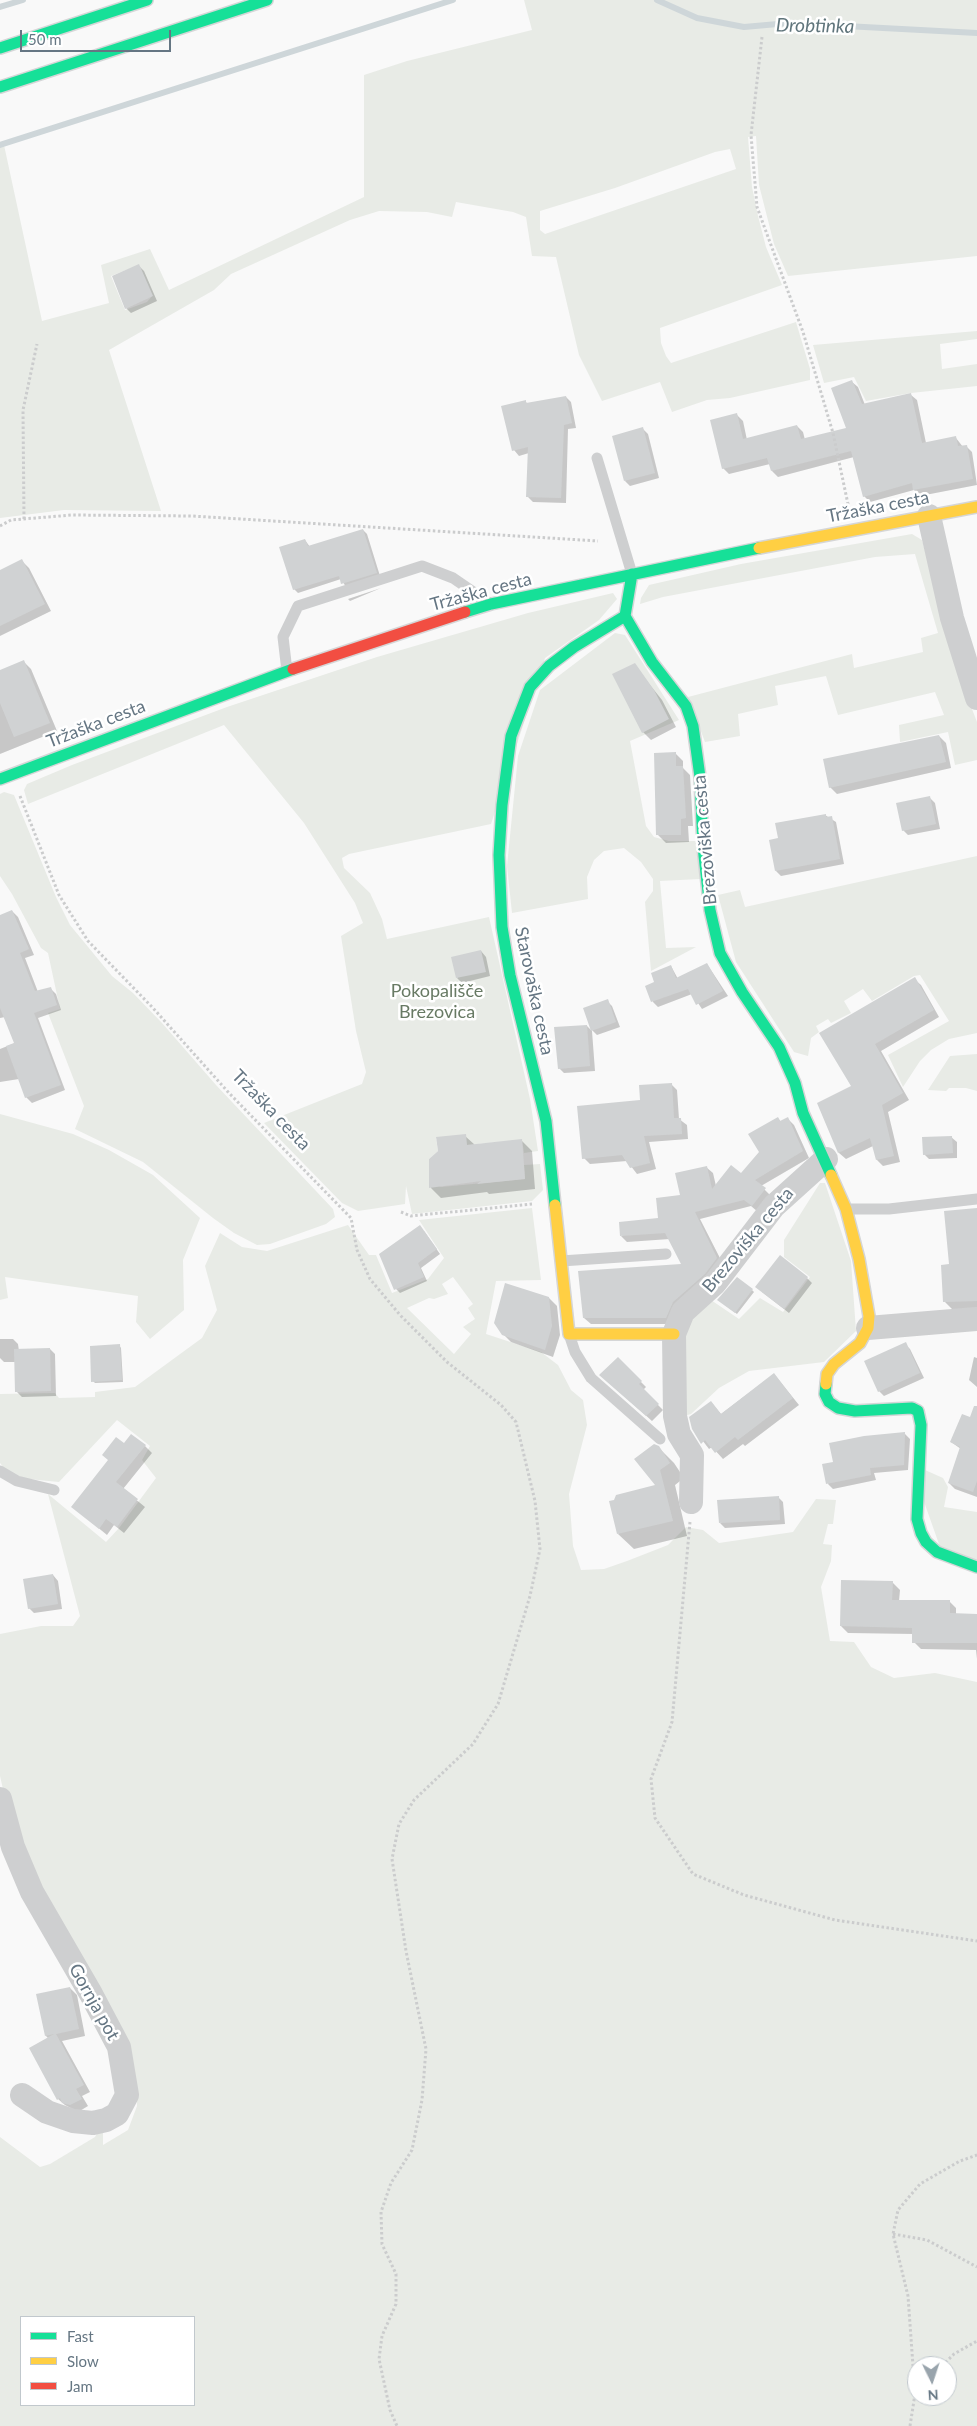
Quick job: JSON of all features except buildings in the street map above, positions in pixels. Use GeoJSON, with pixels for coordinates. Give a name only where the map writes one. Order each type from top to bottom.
{"type":"FeatureCollection","features":[{"type":"Feature","properties":{"kind":"main road"},"geometry":{"type":"LineString","coordinates":[[0,48],[147,0]]}},
{"type":"Feature","properties":{"kind":"main road"},"geometry":{"type":"LineString","coordinates":[[0,87],[268,0]]}},
{"type":"Feature","properties":{"kind":"main road","name":"Tržaška cesta"},"geometry":{"type":"LineString","coordinates":[[0,779],[287,671],[491,604],[632,574],[977,507]]}},
{"type":"Feature","properties":{"kind":"main road"},"geometry":{"type":"LineString","coordinates":[[625,616],[632,574]]}},
{"type":"Feature","properties":{"kind":"main road","name":"Brezoviška cesta"},"geometry":{"type":"LineString","coordinates":[[625,616],[652,662],[686,706],[693,726],[700,777],[702,847],[710,910],[720,953],[742,992],[779,1047],[795,1083],[803,1113],[826,1159],[846,1209],[868,1306],[868,1328]]}},
{"type":"Feature","properties":{"kind":"main road","name":"Starovaška cesta"},"geometry":{"type":"LineString","coordinates":[[570,1334],[546,1121],[510,975],[502,927],[499,855],[511,736],[530,687],[549,666],[574,647],[625,616]]}},
{"type":"Feature","properties":{"kind":"main road"},"geometry":{"type":"LineString","coordinates":[[868,1328],[860,1343],[834,1364],[827,1374],[825,1394],[829,1402],[838,1408],[854,1411],[912,1408],[918,1410],[922,1425],[918,1519],[921,1533],[926,1542],[937,1552],[977,1568]]}},
{"type":"Feature","properties":{"kind":"main road"},"geometry":{"type":"LineString","coordinates":[[570,1334],[674,1334]]}},
{"type":"Feature","properties":{"kind":"street"},"geometry":{"type":"LineString","coordinates":[[928,516],[952,618],[977,698]]}},
{"type":"Feature","properties":{"kind":"street","name":"Brezoviška cesta"},"geometry":{"type":"LineString","coordinates":[[691,1502],[692,1455],[679,1434],[675,1416],[674,1334],[683,1312],[715,1283],[774,1206],[826,1159]]}},
{"type":"Feature","properties":{"kind":"street"},"geometry":{"type":"LineString","coordinates":[[868,1328],[977,1319]]}},
{"type":"Feature","properties":{"kind":"street","name":"Gornja pot"},"geometry":{"type":"LineString","coordinates":[[0,1798],[14,1847],[32,1892],[91,1994],[118,2047],[127,2095],[117,2114],[106,2120],[93,2123],[72,2121],[48,2112],[22,2095]]}},
{"type":"Feature","properties":{"kind":"lane"},"geometry":{"type":"LineString","coordinates":[[597,458],[632,574]]}},
{"type":"Feature","properties":{"kind":"lane"},"geometry":{"type":"LineString","coordinates":[[287,671],[283,637],[298,606],[422,566],[453,578],[491,604]]}},
{"type":"Feature","properties":{"kind":"lane"},"geometry":{"type":"LineString","coordinates":[[846,1209],[889,1209],[977,1199]]}},
{"type":"Feature","properties":{"kind":"lane"},"geometry":{"type":"LineString","coordinates":[[561,1261],[666,1254]]}},
{"type":"Feature","properties":{"kind":"lane"},"geometry":{"type":"LineString","coordinates":[[570,1334],[576,1352],[591,1378],[660,1439]]}},
{"type":"Feature","properties":{"kind":"lane"},"geometry":{"type":"LineString","coordinates":[[0,1471],[17,1481],[54,1490]]}},
{"type":"Feature","properties":{"kind":"path"},"geometry":{"type":"LineString","coordinates":[[762,37],[752,135],[757,207],[803,332],[833,433],[853,530]]}},
{"type":"Feature","properties":{"kind":"path"},"geometry":{"type":"LineString","coordinates":[[24,519],[23,410],[37,344]]}},
{"type":"Feature","properties":{"kind":"path"},"geometry":{"type":"LineString","coordinates":[[0,526],[12,520],[72,515],[192,516],[598,541]]}},
{"type":"Feature","properties":{"kind":"path","name":"Tržaška cesta"},"geometry":{"type":"LineString","coordinates":[[11,774],[59,895],[88,942],[153,1008],[229,1093],[351,1218],[357,1250],[370,1279],[407,1322],[478,1388],[501,1405],[516,1422],[536,1501],[540,1550],[530,1596],[498,1704],[473,1744],[414,1800],[399,1824],[392,1859],[406,1951],[426,2049],[422,2100],[412,2150],[391,2183],[381,2212],[382,2244],[396,2274],[396,2304],[382,2336],[379,2359],[390,2410],[397,2426]]}},
{"type":"Feature","properties":{"kind":"path"},"geometry":{"type":"LineString","coordinates":[[401,1212],[411,1216],[554,1202]]}},
{"type":"Feature","properties":{"kind":"path"},"geometry":{"type":"LineString","coordinates":[[691,1502],[672,1722],[651,1779],[655,1818],[693,1874],[744,1895],[834,1920],[977,1941]]}},
{"type":"Feature","properties":{"kind":"path"},"geometry":{"type":"LineString","coordinates":[[913,2356],[908,2296],[893,2234],[898,2210],[920,2184],[960,2161],[977,2155]]}},
{"type":"Feature","properties":{"kind":"path"},"geometry":{"type":"LineString","coordinates":[[893,2234],[927,2240],[977,2267]]}},
{"type":"Feature","properties":{"kind":"path"},"geometry":{"type":"LineString","coordinates":[[952,2356],[977,2341]]}},
{"type":"Feature","properties":{"kind":"path"},"geometry":{"type":"LineString","coordinates":[[910,2426],[914,2406]]}},
{"type":"Feature","properties":{"kind":"green space"},"geometry":{"type":"Polygon","coordinates":[[[524,0],[977,0],[977,256],[788,276],[774,244],[759,185],[756,136],[748,137],[752,187],[758,216],[766,247],[782,285],[660,328],[661,343],[671,363],[796,322],[810,369],[810,380],[730,398],[707,400],[672,412],[660,382],[602,401],[579,355],[556,257],[532,256],[526,217],[513,212],[456,202],[452,217],[427,212],[379,211],[350,220],[231,274],[214,290],[109,350],[161,511],[64,510],[0,518],[0,147],[4,145],[42,321],[109,303],[101,265],[150,249],[169,290],[364,197],[364,75],[407,61],[532,30],[524,0]],[[730,149],[715,152],[615,188],[540,211],[540,230],[545,234],[736,169],[730,149]],[[139,265],[111,276],[125,310],[147,302],[152,296],[139,265]]]}},
{"type":"Feature","properties":{"kind":"green space"},"geometry":{"type":"Polygon","coordinates":[[[977,331],[977,339],[940,344],[942,369],[977,364],[977,386],[911,393],[866,401],[854,377],[824,383],[813,345],[977,331]]]}},
{"type":"Feature","properties":{"kind":"green space"},"geometry":{"type":"Polygon","coordinates":[[[912,534],[922,540],[965,691],[977,722],[977,760],[955,765],[948,732],[900,742],[899,725],[944,715],[935,692],[838,715],[826,676],[775,686],[778,705],[738,714],[740,736],[705,742],[688,697],[852,654],[854,668],[923,652],[921,638],[938,633],[915,554],[875,557],[663,597],[640,604],[641,598],[649,585],[741,564],[912,534]]]}},
{"type":"Feature","properties":{"kind":"green space","name":"Pokopališče Brezovica"},"geometry":{"type":"Polygon","coordinates":[[[613,593],[617,599],[599,620],[545,658],[491,824],[349,854],[342,858],[344,868],[370,893],[382,919],[387,939],[489,917],[530,1099],[538,1151],[524,1153],[522,1140],[467,1145],[436,1138],[438,1151],[429,1159],[429,1180],[441,1187],[525,1179],[524,1165],[540,1164],[543,1190],[532,1201],[412,1214],[406,1186],[405,1204],[358,1211],[342,1203],[264,1123],[362,1084],[366,1072],[356,1031],[341,936],[363,923],[355,903],[304,823],[224,725],[28,804],[24,790],[27,784],[72,765],[227,707],[377,657],[528,613],[613,593]]]}},
{"type":"Feature","properties":{"kind":"green space"},"geometry":{"type":"Polygon","coordinates":[[[615,633],[625,635],[679,720],[630,741],[646,826],[654,837],[669,841],[696,841],[700,879],[660,881],[666,948],[696,947],[651,971],[645,902],[653,891],[653,879],[641,862],[624,848],[604,851],[594,860],[587,877],[588,899],[512,913],[507,866],[518,756],[540,690],[615,633]]]}},
{"type":"Feature","properties":{"kind":"green space"},"geometry":{"type":"Polygon","coordinates":[[[4,792],[14,795],[56,897],[70,925],[112,976],[133,993],[162,1023],[216,1085],[333,1209],[335,1217],[326,1224],[270,1244],[257,1245],[234,1233],[213,1218],[143,1162],[75,1129],[84,1106],[48,1013],[60,1009],[48,953],[41,948],[12,894],[0,876],[0,794],[4,792]]]}},
{"type":"Feature","properties":{"kind":"green space"},"geometry":{"type":"Polygon","coordinates":[[[977,856],[977,1033],[949,1039],[931,1050],[920,1061],[903,1087],[888,1055],[949,1021],[920,975],[914,976],[872,1001],[863,989],[844,1001],[851,1013],[831,1023],[828,1019],[816,1026],[819,1032],[811,1038],[808,1056],[794,1052],[736,962],[718,895],[740,890],[745,907],[977,856]]]}},
{"type":"Feature","properties":{"kind":"green space"},"geometry":{"type":"Polygon","coordinates":[[[977,1054],[977,1091],[966,1088],[949,1088],[946,1091],[928,1090],[950,1056],[977,1054]]]}},
{"type":"Feature","properties":{"kind":"green space"},"geometry":{"type":"Polygon","coordinates":[[[0,1114],[73,1134],[109,1150],[153,1175],[200,1218],[183,1260],[184,1310],[150,1339],[136,1322],[138,1296],[5,1277],[8,1298],[0,1300],[0,1114]]]}},
{"type":"Feature","properties":{"kind":"green space"},"geometry":{"type":"Polygon","coordinates":[[[820,1183],[825,1183],[851,1261],[856,1331],[824,1362],[749,1371],[719,1388],[691,1414],[680,1417],[680,1348],[691,1312],[708,1298],[739,1319],[760,1298],[783,1312],[810,1277],[784,1257],[784,1240],[820,1183]]]}},
{"type":"Feature","properties":{"kind":"green space"},"geometry":{"type":"Polygon","coordinates":[[[532,1208],[541,1280],[496,1281],[486,1334],[541,1352],[558,1365],[571,1390],[583,1400],[587,1425],[569,1494],[573,1546],[581,1570],[604,1569],[668,1545],[686,1527],[703,1530],[719,1543],[793,1532],[816,1499],[836,1500],[833,1524],[828,1524],[823,1544],[832,1545],[831,1561],[821,1587],[830,1641],[854,1642],[871,1667],[894,1678],[935,1673],[977,1682],[977,2426],[0,2426],[0,2137],[40,2167],[50,2164],[95,2137],[103,2123],[103,2145],[128,2130],[137,2106],[137,2086],[10,1820],[0,1776],[0,1634],[41,1626],[73,1626],[80,1616],[48,1494],[106,1542],[119,1528],[156,1478],[142,1460],[150,1446],[117,1420],[59,1482],[28,1479],[8,1473],[0,1463],[0,1394],[55,1393],[59,1398],[95,1397],[95,1392],[135,1387],[202,1338],[217,1310],[205,1266],[220,1233],[242,1247],[267,1251],[348,1225],[369,1255],[376,1255],[392,1293],[428,1279],[444,1258],[419,1220],[532,1208]],[[453,1277],[442,1284],[448,1294],[434,1299],[429,1298],[407,1308],[454,1354],[471,1334],[463,1327],[475,1319],[468,1308],[473,1304],[453,1277]]]}},
{"type":"Feature","properties":{"kind":"green space"},"geometry":{"type":"Polygon","coordinates":[[[925,1470],[943,1478],[948,1487],[944,1507],[977,1512],[977,1560],[940,1547],[922,1496],[925,1470]]]}},
{"type":"Feature","properties":{"kind":"waterway"},"geometry":{"type":"LineString","coordinates":[[0,7],[23,0]]}},
{"type":"Feature","properties":{"kind":"waterway"},"geometry":{"type":"LineString","coordinates":[[0,145],[453,0]]}},
{"type":"Feature","properties":{"kind":"waterway","name":"Drobtinka"},"geometry":{"type":"LineString","coordinates":[[657,0],[697,18],[744,27],[789,23],[977,33]]}},
{"type":"Feature","properties":{"kind":"traffic: fast"},"geometry":{"type":"LineString","coordinates":[[0,48],[147,0]]}},
{"type":"Feature","properties":{"kind":"traffic: fast"},"geometry":{"type":"LineString","coordinates":[[0,87],[267,0]]}},
{"type":"Feature","properties":{"kind":"traffic: fast"},"geometry":{"type":"LineString","coordinates":[[465,612],[491,604],[759,548]]}},
{"type":"Feature","properties":{"kind":"traffic: fast"},"geometry":{"type":"LineString","coordinates":[[632,574],[625,616],[652,662],[686,706],[693,726],[700,777],[703,847],[710,910],[720,953],[742,992],[779,1047],[795,1083],[803,1113],[831,1175]]}},
{"type":"Feature","properties":{"kind":"traffic: fast"},"geometry":{"type":"LineString","coordinates":[[555,1205],[546,1121],[510,975],[502,927],[499,855],[502,805],[511,736],[530,687],[549,666],[574,647],[625,616]]}},
{"type":"Feature","properties":{"kind":"traffic: fast"},"geometry":{"type":"LineString","coordinates":[[0,779],[293,669]]}},
{"type":"Feature","properties":{"kind":"traffic: fast"},"geometry":{"type":"LineString","coordinates":[[826,1384],[825,1394],[829,1402],[838,1408],[855,1411],[912,1408],[918,1411],[921,1425],[917,1519],[921,1533],[926,1542],[937,1552],[977,1567]]}},
{"type":"Feature","properties":{"kind":"traffic: slow"},"geometry":{"type":"LineString","coordinates":[[759,548],[977,507]]}},
{"type":"Feature","properties":{"kind":"traffic: slow"},"geometry":{"type":"LineString","coordinates":[[826,1384],[827,1374],[834,1364],[860,1343],[868,1328],[869,1316],[859,1259],[846,1209],[831,1175]]}},
{"type":"Feature","properties":{"kind":"traffic: slow"},"geometry":{"type":"LineString","coordinates":[[555,1205],[569,1334],[674,1334]]}},
{"type":"Feature","properties":{"kind":"traffic: jam"},"geometry":{"type":"LineString","coordinates":[[293,669],[465,612]]}}]}
